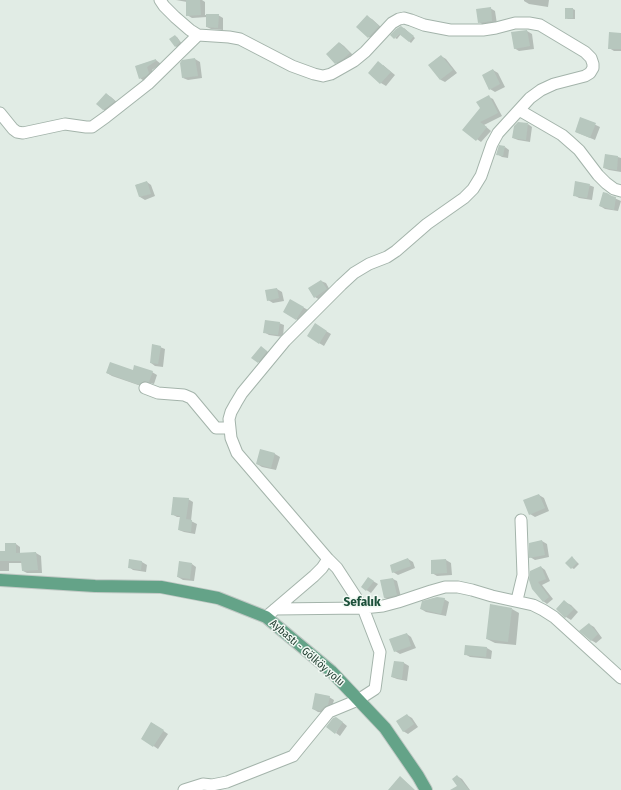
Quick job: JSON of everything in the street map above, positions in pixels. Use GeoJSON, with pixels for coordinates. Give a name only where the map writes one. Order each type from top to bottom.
{"type":"FeatureCollection","features":[{"type":"Feature","properties":{"kind":"main road","name":"Aybastı - Gölköy yolu"},"geometry":{"type":"LineString","coordinates":[[0,580],[95,586],[161,587],[218,598],[270,613],[331,671],[385,728],[426,790]]}},
{"type":"Feature","properties":{"kind":"street"},"geometry":{"type":"LineString","coordinates":[[160,0],[164,6],[190,30],[198,35],[240,39],[292,66],[323,76],[331,74],[354,61],[365,52],[392,23],[404,18],[424,25],[450,30],[482,30],[515,23],[540,25],[586,52],[591,58],[593,64],[593,68],[590,73],[585,76],[554,84],[541,90],[530,98],[498,133],[473,189],[464,198],[427,224],[396,251],[354,273],[285,342],[242,393],[231,412],[229,419],[231,438],[238,453],[328,559],[338,568],[363,608],[380,652],[375,689],[358,700],[329,712],[293,756],[227,782],[212,785],[203,784],[184,790]]}},
{"type":"Feature","properties":{"kind":"street"},"geometry":{"type":"LineString","coordinates":[[0,113],[13,129],[17,132],[23,133],[65,124],[92,127],[148,84],[198,35]]}},
{"type":"Feature","properties":{"kind":"street"},"geometry":{"type":"LineString","coordinates":[[519,110],[562,135],[579,150],[594,171],[606,183],[614,189],[621,191]]}},
{"type":"Feature","properties":{"kind":"street"},"geometry":{"type":"LineString","coordinates":[[145,388],[158,393],[184,395],[191,398],[216,428],[230,428]]}},
{"type":"Feature","properties":{"kind":"street"},"geometry":{"type":"LineString","coordinates":[[516,600],[523,575],[521,520]]}},
{"type":"Feature","properties":{"kind":"street"},"geometry":{"type":"LineString","coordinates":[[270,613],[314,576],[328,559]]}},
{"type":"Feature","properties":{"kind":"street"},"geometry":{"type":"LineString","coordinates":[[270,613],[383,606],[431,591],[458,587],[533,604],[554,617],[621,678]]}},
{"type":"Feature","properties":{"kind":"building"},"geometry":{"type":"Polygon","coordinates":[[[186,0],[200,0],[201,15],[186,16],[186,0]]]}},
{"type":"Feature","properties":{"kind":"building"},"geometry":{"type":"Polygon","coordinates":[[[491,7],[492,21],[478,23],[476,9],[491,7]]]}},
{"type":"Feature","properties":{"kind":"building"},"geometry":{"type":"Polygon","coordinates":[[[565,8],[573,8],[573,18],[565,19],[565,8]]]}},
{"type":"Feature","properties":{"kind":"building"},"geometry":{"type":"Polygon","coordinates":[[[206,14],[219,14],[218,28],[206,27],[206,14]]]}},
{"type":"Feature","properties":{"kind":"building"},"geometry":{"type":"Polygon","coordinates":[[[367,15],[379,26],[368,38],[356,27],[367,15]]]}},
{"type":"Feature","properties":{"kind":"building"},"geometry":{"type":"Polygon","coordinates":[[[401,26],[414,36],[409,42],[399,34],[394,39],[390,35],[401,26]]]}},
{"type":"Feature","properties":{"kind":"building"},"geometry":{"type":"Polygon","coordinates":[[[527,30],[530,46],[514,49],[511,32],[527,30]]]}},
{"type":"Feature","properties":{"kind":"building"},"geometry":{"type":"Polygon","coordinates":[[[609,32],[621,33],[621,49],[608,49],[609,32]]]}},
{"type":"Feature","properties":{"kind":"building"},"geometry":{"type":"Polygon","coordinates":[[[175,35],[180,42],[175,47],[169,39],[175,35]]]}},
{"type":"Feature","properties":{"kind":"building"},"geometry":{"type":"Polygon","coordinates":[[[339,42],[350,53],[335,64],[326,54],[339,42]]]}},
{"type":"Feature","properties":{"kind":"building"},"geometry":{"type":"Polygon","coordinates":[[[441,55],[453,70],[440,80],[428,65],[441,55]]]}},
{"type":"Feature","properties":{"kind":"building"},"geometry":{"type":"Polygon","coordinates":[[[195,58],[198,76],[182,78],[180,63],[182,60],[195,58]]]}},
{"type":"Feature","properties":{"kind":"building"},"geometry":{"type":"Polygon","coordinates":[[[156,59],[156,61],[147,67],[149,73],[139,79],[135,66],[156,59]]]}},
{"type":"Feature","properties":{"kind":"building"},"geometry":{"type":"Polygon","coordinates":[[[378,61],[391,72],[380,84],[368,73],[378,61]]]}},
{"type":"Feature","properties":{"kind":"building"},"geometry":{"type":"Polygon","coordinates":[[[493,69],[500,84],[489,90],[482,75],[493,69]]]}},
{"type":"Feature","properties":{"kind":"building"},"geometry":{"type":"Polygon","coordinates":[[[106,93],[115,101],[103,110],[96,104],[106,93]]]}},
{"type":"Feature","properties":{"kind":"building"},"geometry":{"type":"Polygon","coordinates":[[[489,95],[498,113],[480,122],[487,127],[476,141],[462,130],[480,108],[476,102],[489,95]]]}},
{"type":"Feature","properties":{"kind":"building"},"geometry":{"type":"Polygon","coordinates":[[[580,117],[596,123],[590,138],[575,132],[580,117]]]}},
{"type":"Feature","properties":{"kind":"building"},"geometry":{"type":"Polygon","coordinates":[[[518,122],[528,123],[526,140],[512,138],[514,126],[518,122]]]}},
{"type":"Feature","properties":{"kind":"building"},"geometry":{"type":"Polygon","coordinates":[[[499,145],[505,146],[503,156],[496,155],[499,145]]]}},
{"type":"Feature","properties":{"kind":"building"},"geometry":{"type":"Polygon","coordinates":[[[605,154],[618,156],[617,170],[603,168],[605,154]]]}},
{"type":"Feature","properties":{"kind":"building"},"geometry":{"type":"Polygon","coordinates":[[[147,181],[151,194],[139,197],[135,185],[147,181]]]}},
{"type":"Feature","properties":{"kind":"building"},"geometry":{"type":"Polygon","coordinates":[[[575,181],[590,184],[587,198],[573,196],[575,181]]]}},
{"type":"Feature","properties":{"kind":"building"},"geometry":{"type":"Polygon","coordinates":[[[603,192],[616,197],[614,210],[599,206],[603,192]]]}},
{"type":"Feature","properties":{"kind":"building"},"geometry":{"type":"Polygon","coordinates":[[[321,280],[327,289],[314,298],[308,288],[321,280]]]}},
{"type":"Feature","properties":{"kind":"building"},"geometry":{"type":"Polygon","coordinates":[[[277,288],[279,298],[267,301],[265,290],[277,288]]]}},
{"type":"Feature","properties":{"kind":"building"},"geometry":{"type":"Polygon","coordinates":[[[290,299],[304,307],[296,320],[283,312],[290,299]]]}},
{"type":"Feature","properties":{"kind":"building"},"geometry":{"type":"Polygon","coordinates":[[[265,320],[280,322],[278,335],[263,333],[265,320]]]}},
{"type":"Feature","properties":{"kind":"building"},"geometry":{"type":"Polygon","coordinates":[[[315,323],[327,331],[319,344],[307,336],[315,323]]]}},
{"type":"Feature","properties":{"kind":"building"},"geometry":{"type":"Polygon","coordinates":[[[152,344],[161,346],[158,364],[150,363],[152,344]]]}},
{"type":"Feature","properties":{"kind":"building"},"geometry":{"type":"Polygon","coordinates":[[[261,346],[267,351],[258,363],[251,358],[261,346]]]}},
{"type":"Feature","properties":{"kind":"building"},"geometry":{"type":"Polygon","coordinates":[[[110,362],[133,370],[134,365],[153,371],[149,382],[144,381],[139,385],[106,373],[110,362]]]}},
{"type":"Feature","properties":{"kind":"building"},"geometry":{"type":"Polygon","coordinates":[[[260,449],[275,453],[271,468],[256,464],[260,449]]]}},
{"type":"Feature","properties":{"kind":"building"},"geometry":{"type":"Polygon","coordinates":[[[539,494],[545,508],[529,515],[523,500],[539,494]]]}},
{"type":"Feature","properties":{"kind":"building"},"geometry":{"type":"Polygon","coordinates":[[[173,497],[189,498],[186,519],[192,520],[191,532],[178,530],[180,516],[171,515],[173,497]]]}},
{"type":"Feature","properties":{"kind":"building"},"geometry":{"type":"Polygon","coordinates":[[[542,540],[545,555],[529,558],[529,543],[542,540]]]}},
{"type":"Feature","properties":{"kind":"building"},"geometry":{"type":"Polygon","coordinates":[[[5,543],[16,543],[16,553],[36,552],[38,570],[22,571],[21,561],[0,561],[0,551],[5,551],[5,543]]]}},
{"type":"Feature","properties":{"kind":"building"},"geometry":{"type":"Polygon","coordinates":[[[572,556],[577,563],[571,569],[565,563],[572,556]]]}},
{"type":"Feature","properties":{"kind":"building"},"geometry":{"type":"Polygon","coordinates":[[[408,558],[411,566],[392,573],[390,565],[408,558]]]}},
{"type":"Feature","properties":{"kind":"building"},"geometry":{"type":"Polygon","coordinates":[[[129,559],[142,561],[141,570],[128,568],[129,559]]]}},
{"type":"Feature","properties":{"kind":"building"},"geometry":{"type":"Polygon","coordinates":[[[446,559],[447,573],[431,574],[431,560],[446,559]]]}},
{"type":"Feature","properties":{"kind":"building"},"geometry":{"type":"Polygon","coordinates":[[[179,561],[192,563],[190,579],[177,577],[179,561]]]}},
{"type":"Feature","properties":{"kind":"building"},"geometry":{"type":"Polygon","coordinates":[[[541,566],[546,579],[538,582],[549,597],[543,602],[532,589],[529,580],[530,571],[541,566]]]}},
{"type":"Feature","properties":{"kind":"building"},"geometry":{"type":"Polygon","coordinates":[[[368,577],[374,581],[366,591],[361,587],[368,577]]]}},
{"type":"Feature","properties":{"kind":"building"},"geometry":{"type":"Polygon","coordinates":[[[393,578],[397,595],[384,598],[380,580],[393,578]]]}},
{"type":"Feature","properties":{"kind":"building"},"geometry":{"type":"Polygon","coordinates":[[[437,597],[445,598],[441,614],[420,609],[422,601],[437,597]]]}},
{"type":"Feature","properties":{"kind":"building"},"geometry":{"type":"Polygon","coordinates":[[[564,600],[574,609],[565,618],[556,609],[564,600]]]}},
{"type":"Feature","properties":{"kind":"building"},"geometry":{"type":"Polygon","coordinates":[[[490,604],[512,608],[508,642],[486,639],[490,604]]]}},
{"type":"Feature","properties":{"kind":"building"},"geometry":{"type":"Polygon","coordinates":[[[589,623],[598,634],[591,641],[579,631],[589,623]]]}},
{"type":"Feature","properties":{"kind":"building"},"geometry":{"type":"Polygon","coordinates":[[[407,633],[411,646],[394,652],[389,639],[407,633]]]}},
{"type":"Feature","properties":{"kind":"building"},"geometry":{"type":"Polygon","coordinates":[[[465,645],[487,647],[486,657],[464,655],[465,645]]]}},
{"type":"Feature","properties":{"kind":"building"},"geometry":{"type":"Polygon","coordinates":[[[394,661],[404,662],[402,679],[391,677],[394,661]]]}},
{"type":"Feature","properties":{"kind":"building"},"geometry":{"type":"Polygon","coordinates":[[[315,693],[330,696],[328,705],[320,711],[312,709],[315,693]]]}},
{"type":"Feature","properties":{"kind":"building"},"geometry":{"type":"Polygon","coordinates":[[[407,714],[414,724],[403,732],[396,721],[407,714]]]}},
{"type":"Feature","properties":{"kind":"building"},"geometry":{"type":"Polygon","coordinates":[[[336,717],[343,722],[335,734],[326,727],[333,718],[336,717]]]}},
{"type":"Feature","properties":{"kind":"building"},"geometry":{"type":"Polygon","coordinates":[[[151,722],[164,730],[153,747],[141,739],[151,722]]]}},
{"type":"Feature","properties":{"kind":"building"},"geometry":{"type":"Polygon","coordinates":[[[457,775],[469,790],[450,790],[457,786],[452,779],[457,775]]]}},
{"type":"Feature","properties":{"kind":"building"},"geometry":{"type":"Polygon","coordinates":[[[400,776],[415,790],[388,790],[400,776]]]}},
{"type":"Feature","properties":{"kind":"district","name":"Sefalık"},"geometry":{"type":"Point","coordinates":[362,602]}}]}
